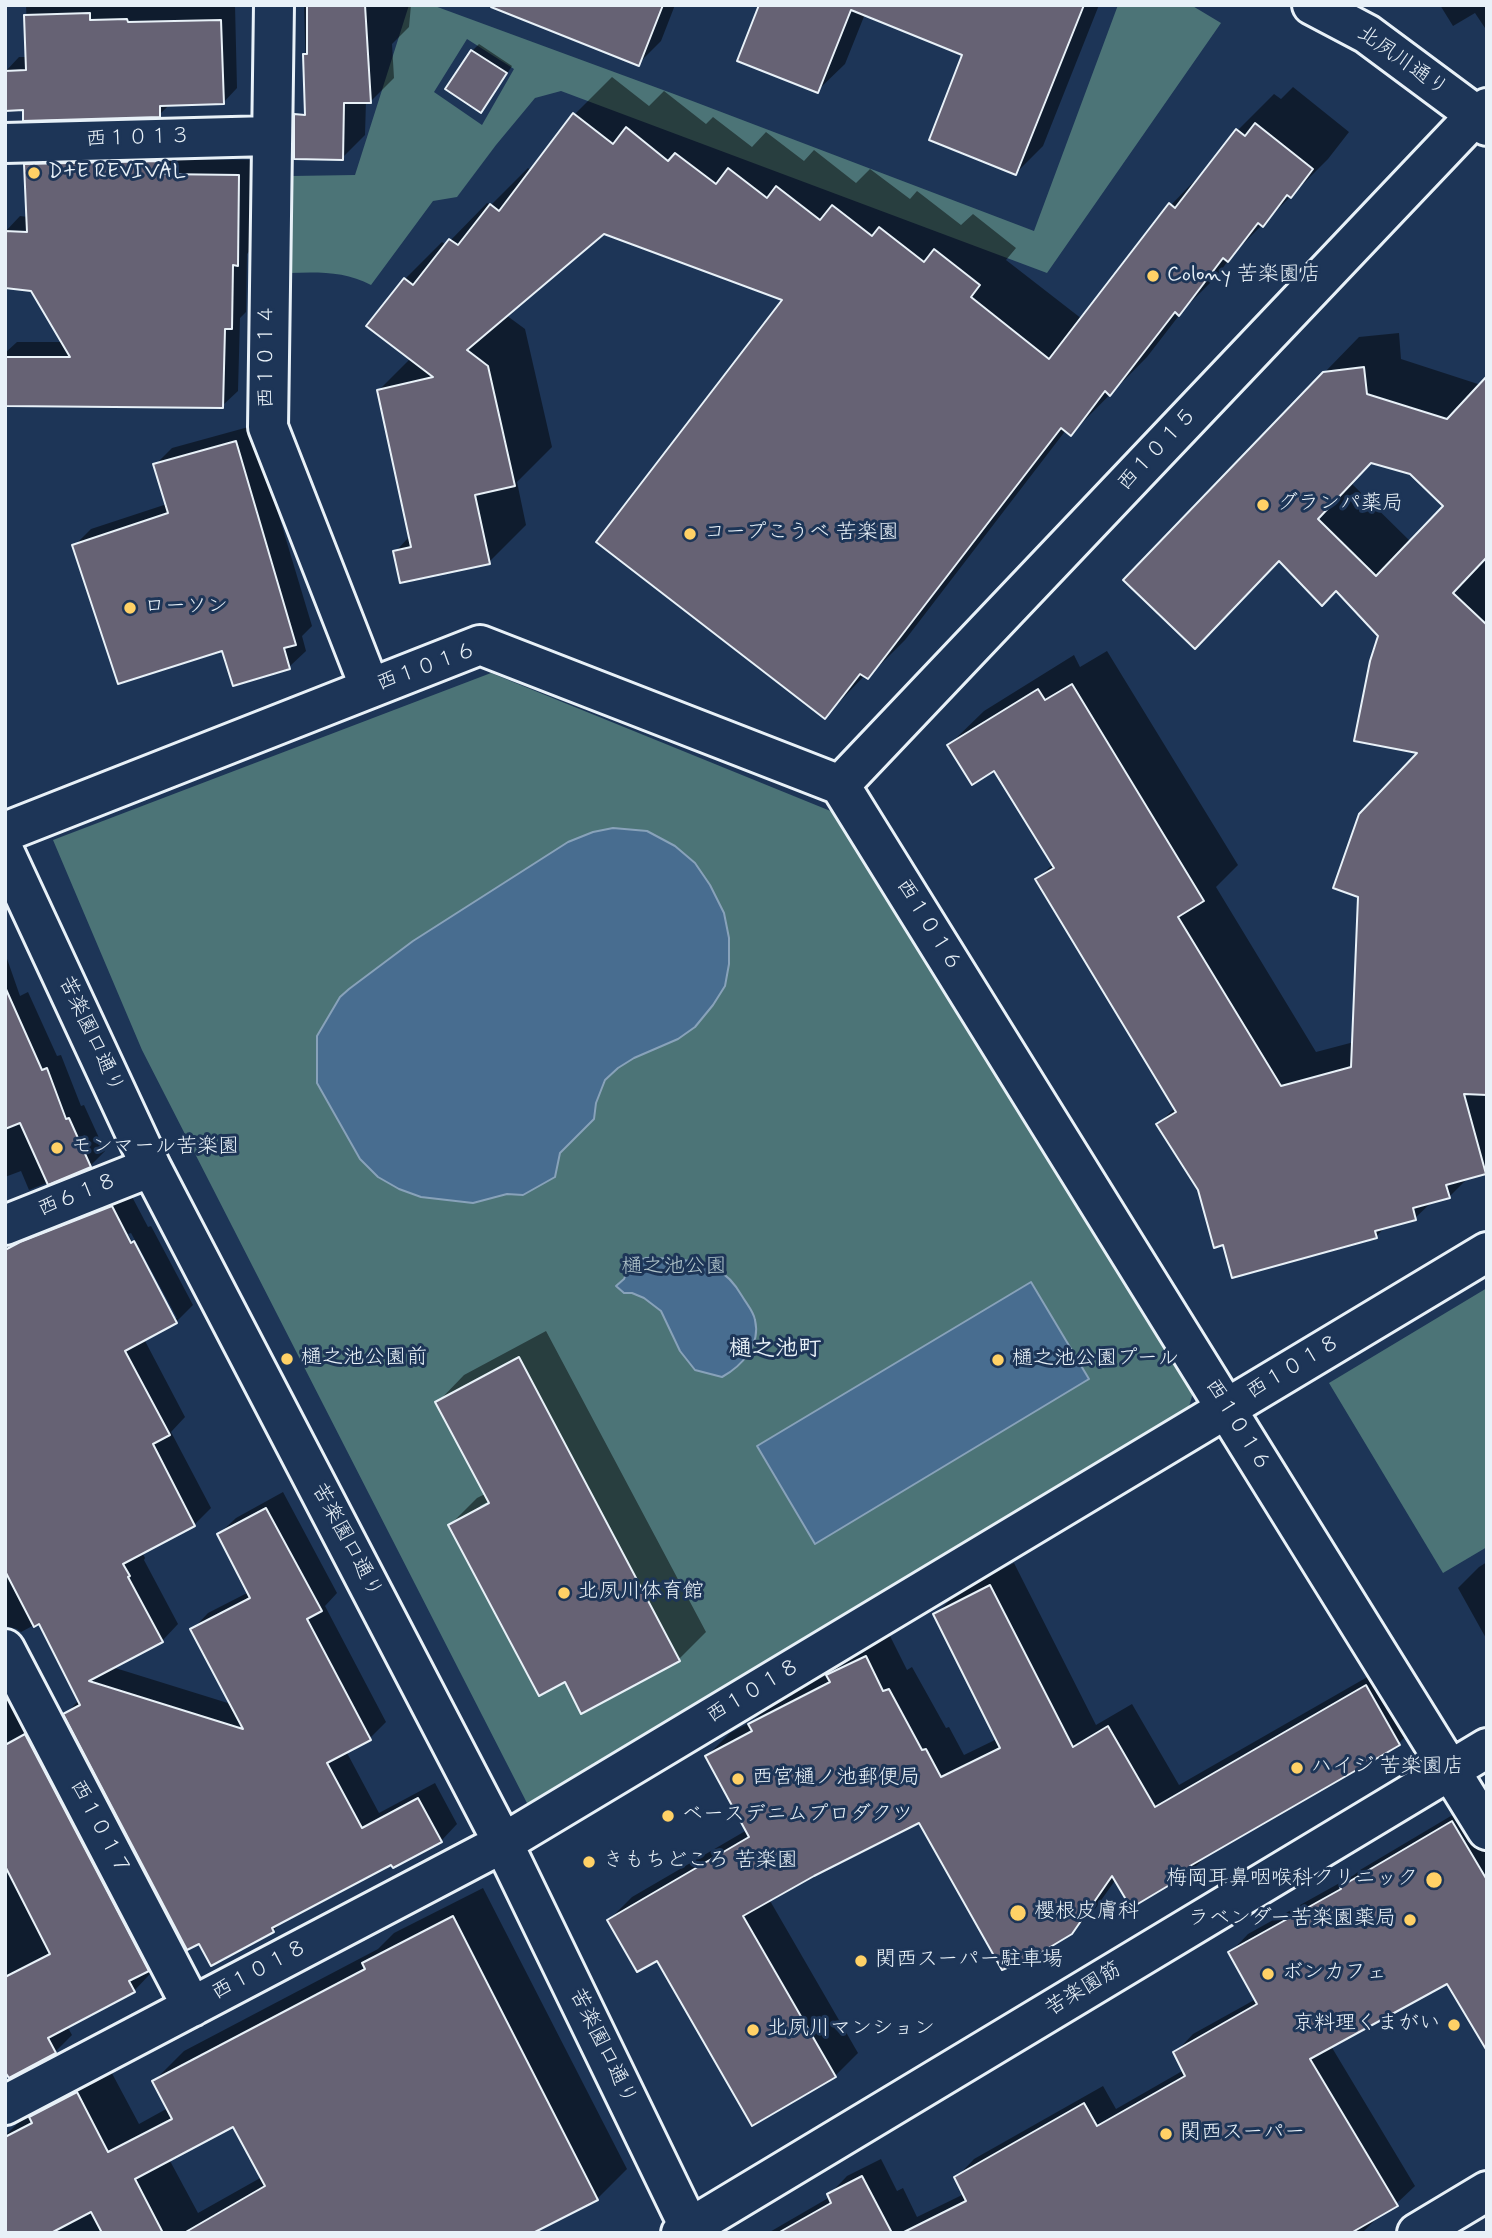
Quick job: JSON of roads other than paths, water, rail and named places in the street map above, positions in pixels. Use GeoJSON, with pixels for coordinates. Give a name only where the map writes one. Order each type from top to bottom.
{"type":"FeatureCollection","features":[{"type":"Feature","properties":{"kind":"street","name":"西１０１４"},"geometry":{"type":"LineString","coordinates":[[274,5],[270,136],[268,427],[370,688]]}},
{"type":"Feature","properties":{"kind":"street","name":"北夙川通り"},"geometry":{"type":"LineString","coordinates":[[1312,5],[1367,34],[1483,116]]}},
{"type":"Feature","properties":{"kind":"street","name":"西１０１５"},"geometry":{"type":"LineString","coordinates":[[840,785],[1483,116]]}},
{"type":"Feature","properties":{"kind":"street","name":"西１０１３"},"geometry":{"type":"LineString","coordinates":[[5,143],[270,136]]}},
{"type":"Feature","properties":{"kind":"street","name":"西１０１６"},"geometry":{"type":"LineString","coordinates":[[5,832],[480,645],[840,785],[1487,1830]]}},
{"type":"Feature","properties":{"kind":"street","name":"苦楽園口通り"},"geometry":{"type":"LineString","coordinates":[[5,853],[151,1167],[503,1843],[687,2231]]}},
{"type":"Feature","properties":{"kind":"street","name":"西６１８"},"geometry":{"type":"LineString","coordinates":[[5,1225],[151,1167]]}},
{"type":"Feature","properties":{"kind":"street","name":"西１０１８"},"geometry":{"type":"LineString","coordinates":[[5,2105],[503,1843],[1487,1252]]}},
{"type":"Feature","properties":{"kind":"street","name":"西１０１７"},"geometry":{"type":"LineString","coordinates":[[5,1649],[192,2007]]}},
{"type":"Feature","properties":{"kind":"street","name":"苦楽園筋"},"geometry":{"type":"LineString","coordinates":[[687,2231],[1487,1748]]}},
{"type":"Feature","properties":{"kind":"street"},"geometry":{"type":"LineString","coordinates":[[1417,2233],[1487,2191]]}},
{"type":"Feature","properties":{"kind":"water"},"geometry":{"type":"Polygon","coordinates":[[[613,828],[647,831],[675,846],[695,863],[710,885],[724,913],[729,938],[729,964],[725,986],[713,1005],[695,1027],[678,1039],[634,1058],[605,1080],[596,1103],[594,1119],[560,1153],[555,1177],[523,1195],[507,1194],[473,1203],[421,1197],[378,1177],[360,1159],[317,1083],[317,1036],[340,997],[413,941],[568,842],[593,832],[613,828]]]}},
{"type":"Feature","properties":{"kind":"water"},"geometry":{"type":"Polygon","coordinates":[[[646,1258],[699,1263],[728,1277],[755,1320],[755,1338],[743,1361],[722,1377],[695,1370],[680,1351],[661,1311],[644,1298],[624,1293],[616,1286],[624,1279],[630,1264],[646,1258]]]}},
{"type":"Feature","properties":{"kind":"water"},"geometry":{"type":"Polygon","coordinates":[[[1031,1282],[1089,1379],[815,1544],[757,1446],[1031,1282]]]}},
{"type":"Feature","properties":{"kind":"place","name":"D+E REVIVAL"},"geometry":{"type":"Point","coordinates":[34,173]}},
{"type":"Feature","properties":{"kind":"place","name":"Colony 苦楽園店"},"geometry":{"type":"Point","coordinates":[1153,276]}},
{"type":"Feature","properties":{"kind":"place","name":"グランパ薬局"},"geometry":{"type":"Point","coordinates":[1263,505]}},
{"type":"Feature","properties":{"kind":"place","name":"コープこうべ 苦楽園"},"geometry":{"type":"Point","coordinates":[690,534]}},
{"type":"Feature","properties":{"kind":"place","name":"ローソン"},"geometry":{"type":"Point","coordinates":[130,608]}},
{"type":"Feature","properties":{"kind":"place","name":"モンマール苦楽園"},"geometry":{"type":"Point","coordinates":[57,1148]}},
{"type":"Feature","properties":{"kind":"place","name":"樋之池公園前"},"geometry":{"type":"Point","coordinates":[287,1359]}},
{"type":"Feature","properties":{"kind":"place","name":"樋之池公園プール"},"geometry":{"type":"Point","coordinates":[998,1360]}},
{"type":"Feature","properties":{"kind":"place","name":"北夙川体育館"},"geometry":{"type":"Point","coordinates":[564,1593]}},
{"type":"Feature","properties":{"kind":"place","name":"ハイジ 苦楽園店"},"geometry":{"type":"Point","coordinates":[1297,1768]}},
{"type":"Feature","properties":{"kind":"place","name":"西宮樋ノ池郵便局"},"geometry":{"type":"Point","coordinates":[738,1779]}},
{"type":"Feature","properties":{"kind":"place","name":"ベースデニムプロダクツ"},"geometry":{"type":"Point","coordinates":[668,1816]}},
{"type":"Feature","properties":{"kind":"place","name":"きもちどころ 苦楽園"},"geometry":{"type":"Point","coordinates":[589,1862]}},
{"type":"Feature","properties":{"kind":"place","name":"梅岡耳鼻咽喉科クリニック"},"geometry":{"type":"Point","coordinates":[1434,1880]}},
{"type":"Feature","properties":{"kind":"place","name":"櫻根皮膚科"},"geometry":{"type":"Point","coordinates":[1018,1913]}},
{"type":"Feature","properties":{"kind":"place","name":"ラベンダー苦楽園薬局"},"geometry":{"type":"Point","coordinates":[1410,1920]}},
{"type":"Feature","properties":{"kind":"place","name":"関西スーパー駐車場"},"geometry":{"type":"Point","coordinates":[861,1961]}},
{"type":"Feature","properties":{"kind":"place","name":"ボンカフェ"},"geometry":{"type":"Point","coordinates":[1268,1974]}},
{"type":"Feature","properties":{"kind":"place","name":"京料理くまがい"},"geometry":{"type":"Point","coordinates":[1454,2025]}},
{"type":"Feature","properties":{"kind":"place","name":"北夙川マンション"},"geometry":{"type":"Point","coordinates":[753,2030]}},
{"type":"Feature","properties":{"kind":"place","name":"関西スーパー"},"geometry":{"type":"Point","coordinates":[1166,2134]}},
{"type":"Feature","properties":{"kind":"district","name":"樋之池町"},"geometry":{"type":"Point","coordinates":[775,1350]}},
{"type":"Feature","properties":{"kind":"park label","name":"樋之池公園"},"geometry":{"type":"Point","coordinates":[674,1268]}}]}
